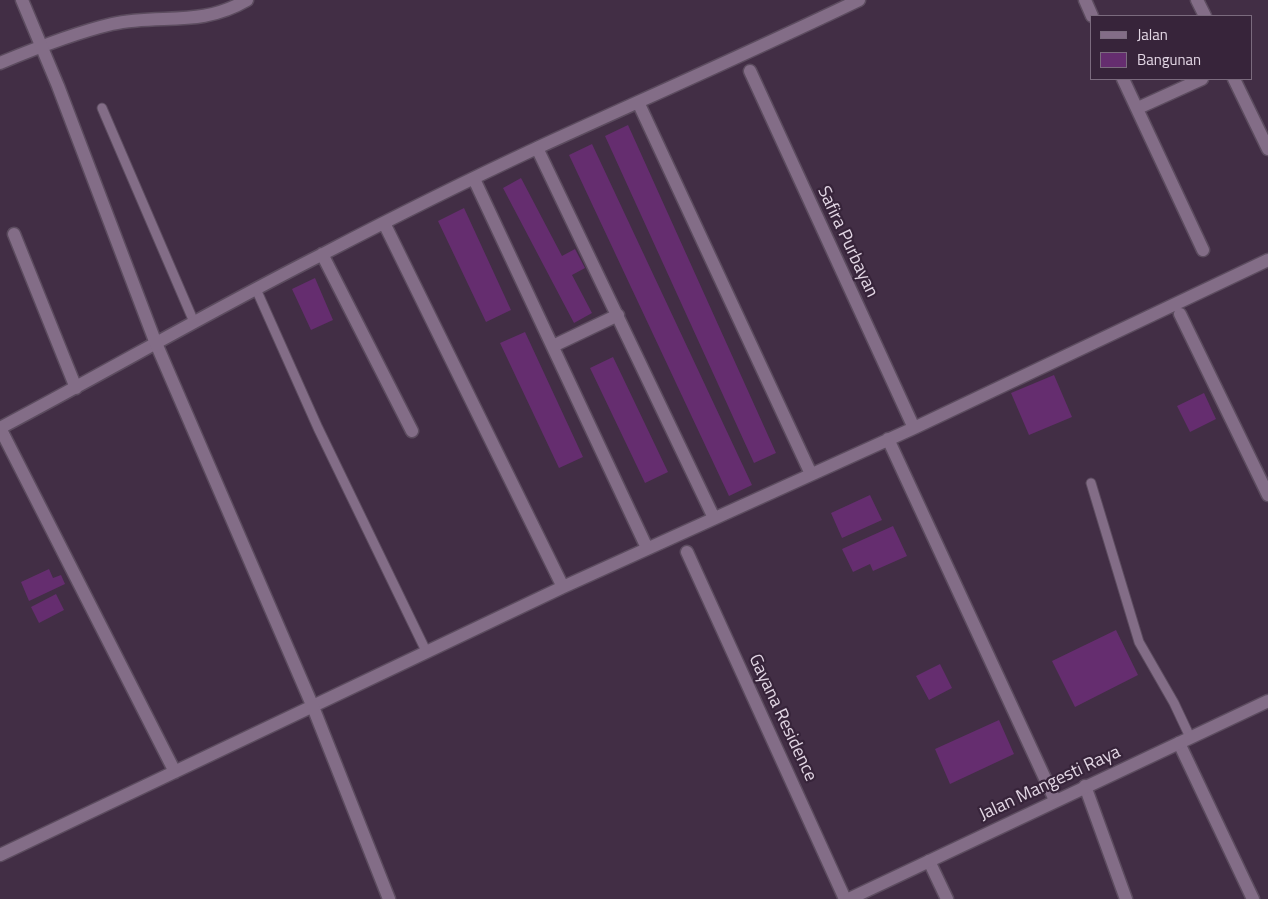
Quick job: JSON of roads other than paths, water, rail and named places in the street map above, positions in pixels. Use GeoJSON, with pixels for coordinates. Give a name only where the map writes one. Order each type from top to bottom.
{"type":"FeatureCollection","features":[{"type":"Feature","properties":{"kind":"street"},"geometry":{"type":"LineString","coordinates":[[22,0],[58,86],[156,342],[313,708],[389,899]]}},
{"type":"Feature","properties":{"kind":"street"},"geometry":{"type":"LineString","coordinates":[[0,63],[112,24],[201,18],[235,7],[247,0]]}},
{"type":"Feature","properties":{"kind":"street"},"geometry":{"type":"LineString","coordinates":[[175,772],[0,428],[76,388],[156,342],[384,223],[537,148],[756,50],[859,0]]}},
{"type":"Feature","properties":{"kind":"street"},"geometry":{"type":"LineString","coordinates":[[1084,0],[1092,15]]}},
{"type":"Feature","properties":{"kind":"street"},"geometry":{"type":"LineString","coordinates":[[1197,0],[1204,15]]}},
{"type":"Feature","properties":{"kind":"street","name":"Safira Purbayan"},"geometry":{"type":"LineString","coordinates":[[750,72],[914,428]]}},
{"type":"Feature","properties":{"kind":"street"},"geometry":{"type":"LineString","coordinates":[[1124,80],[1203,250]]}},
{"type":"Feature","properties":{"kind":"street"},"geometry":{"type":"LineString","coordinates":[[1138,108],[1200,80]]}},
{"type":"Feature","properties":{"kind":"street"},"geometry":{"type":"LineString","coordinates":[[1234,80],[1268,149]]}},
{"type":"Feature","properties":{"kind":"street"},"geometry":{"type":"LineString","coordinates":[[638,102],[811,474]]}},
{"type":"Feature","properties":{"kind":"street"},"geometry":{"type":"LineString","coordinates":[[537,148],[714,518]]}},
{"type":"Feature","properties":{"kind":"street"},"geometry":{"type":"LineString","coordinates":[[474,179],[647,548]]}},
{"type":"Feature","properties":{"kind":"street"},"geometry":{"type":"LineString","coordinates":[[384,223],[563,587]]}},
{"type":"Feature","properties":{"kind":"street"},"geometry":{"type":"LineString","coordinates":[[14,234],[76,388]]}},
{"type":"Feature","properties":{"kind":"street"},"geometry":{"type":"LineString","coordinates":[[322,254],[412,431]]}},
{"type":"Feature","properties":{"kind":"street"},"geometry":{"type":"LineString","coordinates":[[0,855],[313,708],[563,587],[914,428],[1268,260]]}},
{"type":"Feature","properties":{"kind":"street"},"geometry":{"type":"LineString","coordinates":[[1180,314],[1268,495]]}},
{"type":"Feature","properties":{"kind":"street"},"geometry":{"type":"LineString","coordinates":[[553,346],[618,315]]}},
{"type":"Feature","properties":{"kind":"street"},"geometry":{"type":"LineString","coordinates":[[888,439],[1055,800]]}},
{"type":"Feature","properties":{"kind":"street","name":"Gayana Residence"},"geometry":{"type":"LineString","coordinates":[[687,552],[847,899]]}},
{"type":"Feature","properties":{"kind":"street","name":"Jalan Mangesti Raya"},"geometry":{"type":"LineString","coordinates":[[847,899],[1268,701]]}},
{"type":"Feature","properties":{"kind":"street"},"geometry":{"type":"LineString","coordinates":[[1185,740],[1252,899]]}},
{"type":"Feature","properties":{"kind":"street"},"geometry":{"type":"LineString","coordinates":[[1084,786],[1126,899]]}},
{"type":"Feature","properties":{"kind":"street"},"geometry":{"type":"LineString","coordinates":[[929,861],[947,899]]}},
{"type":"Feature","properties":{"kind":"lane"},"geometry":{"type":"LineString","coordinates":[[102,108],[194,322]]}},
{"type":"Feature","properties":{"kind":"lane"},"geometry":{"type":"LineString","coordinates":[[256,289],[318,428],[426,653]]}},
{"type":"Feature","properties":{"kind":"lane"},"geometry":{"type":"LineString","coordinates":[[1090,483],[1139,642],[1174,703],[1185,740]]}}]}
